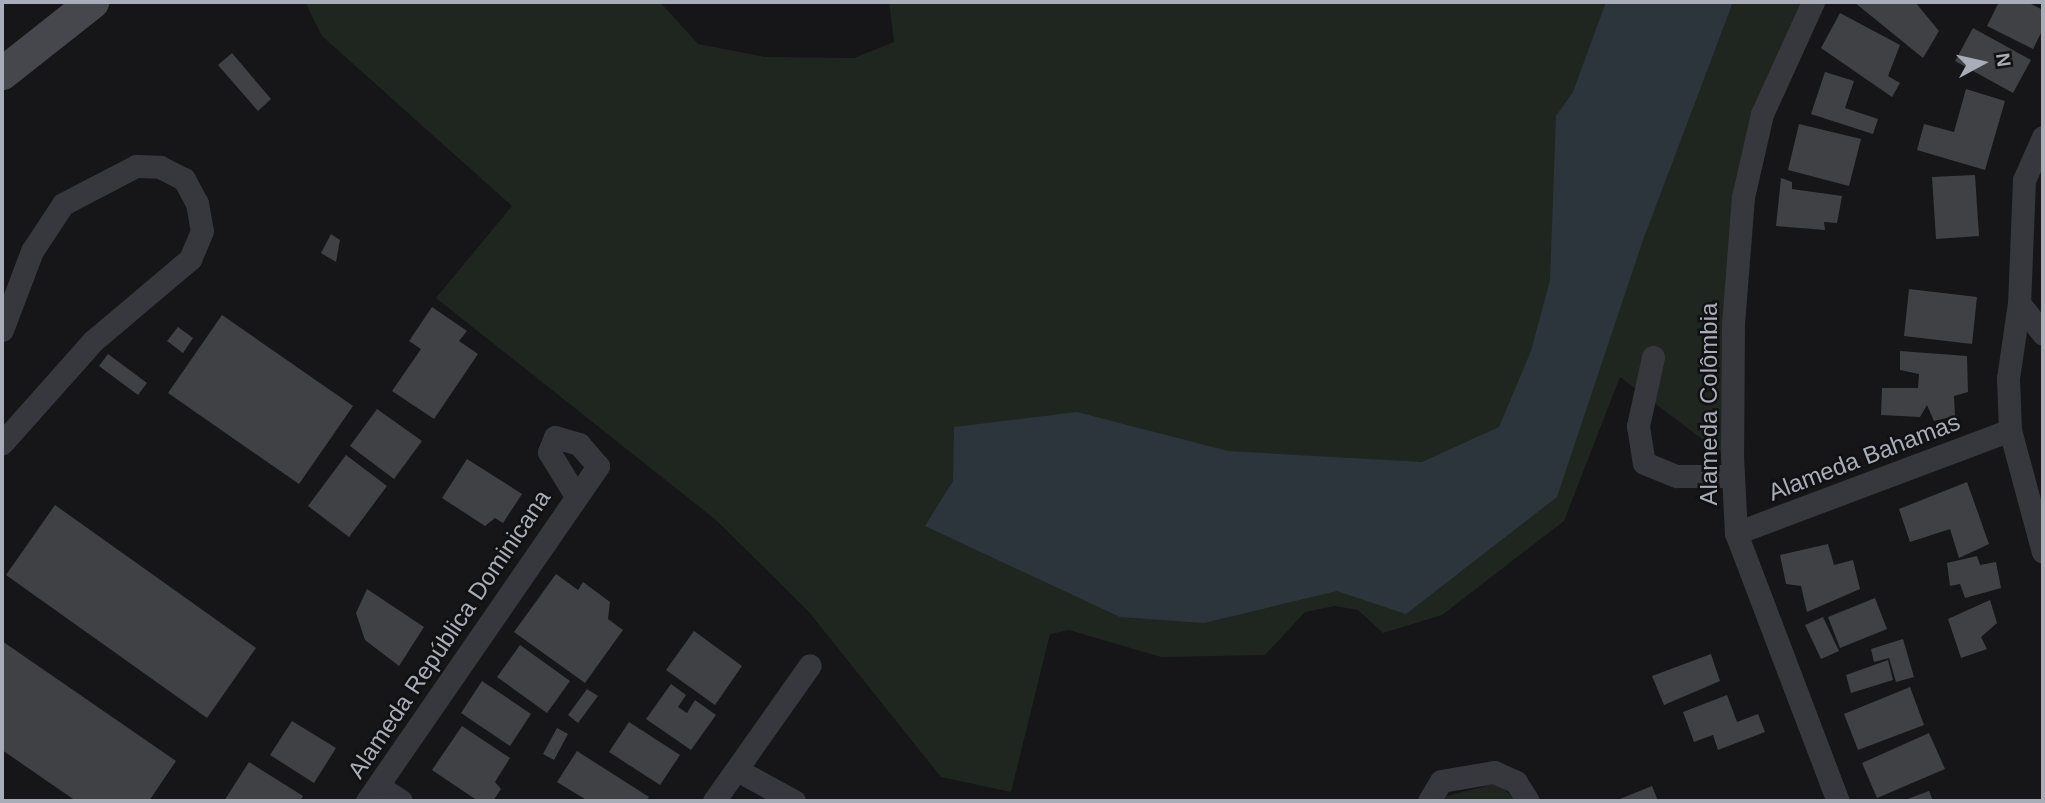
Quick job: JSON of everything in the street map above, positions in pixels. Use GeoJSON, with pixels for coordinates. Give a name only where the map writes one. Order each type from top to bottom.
{"type":"FeatureCollection","features":[{"type":"Feature","properties":{"kind":"main road"},"geometry":{"type":"LineString","coordinates":[[2,73],[92,2]]}},
{"type":"Feature","properties":{"kind":"street","name":"Alameda Colômbia"},"geometry":{"type":"LineString","coordinates":[[1814,2],[1762,114],[1743,197],[1732,324],[1733,476],[1736,533],[1838,801]]}},
{"type":"Feature","properties":{"kind":"street"},"geometry":{"type":"LineString","coordinates":[[2043,137],[2024,180],[2019,303],[2008,378],[2010,429],[2043,552]]}},
{"type":"Feature","properties":{"kind":"street"},"geometry":{"type":"LineString","coordinates":[[2,330],[13,290],[63,204],[136,166],[160,167],[184,179],[197,203],[202,231],[190,259],[93,341],[2,443]]}},
{"type":"Feature","properties":{"kind":"street"},"geometry":{"type":"LineString","coordinates":[[2019,303],[2043,334]]}},
{"type":"Feature","properties":{"kind":"street"},"geometry":{"type":"LineString","coordinates":[[1653,357],[1638,426],[1644,463],[1677,476],[1733,476]]}},
{"type":"Feature","properties":{"kind":"street","name":"Alameda Bahamas"},"geometry":{"type":"LineString","coordinates":[[1736,533],[2010,429]]}},
{"type":"Feature","properties":{"kind":"street","name":"Alameda República Dominicana"},"geometry":{"type":"LineString","coordinates":[[372,793],[576,496]]}},
{"type":"Feature","properties":{"kind":"street"},"geometry":{"type":"LineString","coordinates":[[714,801],[810,665]]}},
{"type":"Feature","properties":{"kind":"street"},"geometry":{"type":"LineString","coordinates":[[737,770],[794,801]]}},
{"type":"Feature","properties":{"kind":"street"},"geometry":{"type":"LineString","coordinates":[[1429,801],[1441,781],[1494,772],[1516,782],[1527,797]]}},
{"type":"Feature","properties":{"kind":"street"},"geometry":{"type":"LineString","coordinates":[[372,793],[401,801]]}},
{"type":"Feature","properties":{"kind":"shaded area"},"geometry":{"type":"Polygon","coordinates":[[[305,2],[660,2],[698,44],[765,57],[854,58],[894,42],[889,2],[1804,2],[1758,104],[1726,457],[1620,377],[1564,521],[1442,615],[1383,633],[1358,610],[1335,606],[1305,612],[1265,655],[1161,657],[1069,630],[1050,634],[1011,792],[941,777],[809,612],[716,520],[436,298],[512,206],[322,36],[305,2]]]}},
{"type":"Feature","properties":{"kind":"shaded area"},"geometry":{"type":"Polygon","coordinates":[[[1606,2],[1733,2],[1643,240],[1557,497],[1406,614],[1337,591],[1204,623],[1120,617],[925,526],[953,481],[954,427],[1077,412],[1228,451],[1422,462],[1499,427],[1531,351],[1550,280],[1556,116],[1573,92],[1606,2]]]}},
{"type":"Feature","properties":{"kind":"shaded area"},"geometry":{"type":"Polygon","coordinates":[[[1498,783],[1516,801],[1443,801],[1447,796],[1498,783]]]}},
{"type":"Feature","properties":{"kind":"building"},"geometry":{"type":"Polygon","coordinates":[[[1854,2],[1915,2],[1939,31],[1923,58],[1854,2]]]}},
{"type":"Feature","properties":{"kind":"building"},"geometry":{"type":"Polygon","coordinates":[[[1999,2],[2027,2],[2043,10],[2043,29],[2033,49],[1987,26],[1999,2]]]}},
{"type":"Feature","properties":{"kind":"building"},"geometry":{"type":"Polygon","coordinates":[[[1840,13],[1900,45],[1888,76],[1900,83],[1892,97],[1821,48],[1840,13]]]}},
{"type":"Feature","properties":{"kind":"building"},"geometry":{"type":"Polygon","coordinates":[[[1973,28],[2031,60],[2013,93],[1955,61],[1973,28]]]}},
{"type":"Feature","properties":{"kind":"building"},"geometry":{"type":"Polygon","coordinates":[[[232,53],[271,99],[258,111],[218,65],[232,53]]]}},
{"type":"Feature","properties":{"kind":"building"},"geometry":{"type":"Polygon","coordinates":[[[1825,72],[1854,81],[1845,108],[1878,119],[1873,134],[1811,114],[1825,72]]]}},
{"type":"Feature","properties":{"kind":"building"},"geometry":{"type":"Polygon","coordinates":[[[1966,89],[2005,101],[1985,170],[1917,150],[1924,124],[1954,132],[1966,89]]]}},
{"type":"Feature","properties":{"kind":"building"},"geometry":{"type":"Polygon","coordinates":[[[1799,124],[1861,139],[1849,186],[1788,170],[1799,124]]]}},
{"type":"Feature","properties":{"kind":"building"},"geometry":{"type":"Polygon","coordinates":[[[1975,175],[1979,236],[1936,239],[1932,177],[1975,175]]]}},
{"type":"Feature","properties":{"kind":"building"},"geometry":{"type":"Polygon","coordinates":[[[1781,178],[1792,182],[1792,189],[1842,196],[1837,223],[1824,222],[1825,230],[1776,226],[1781,178]]]}},
{"type":"Feature","properties":{"kind":"building"},"geometry":{"type":"Polygon","coordinates":[[[331,234],[340,240],[336,262],[321,253],[331,234]]]}},
{"type":"Feature","properties":{"kind":"building"},"geometry":{"type":"Polygon","coordinates":[[[1909,289],[1977,297],[1972,344],[1904,336],[1909,289]]]}},
{"type":"Feature","properties":{"kind":"building"},"geometry":{"type":"Polygon","coordinates":[[[432,307],[467,331],[459,341],[478,354],[434,419],[392,391],[421,349],[409,341],[432,307]]]}},
{"type":"Feature","properties":{"kind":"building"},"geometry":{"type":"Polygon","coordinates":[[[222,315],[353,406],[299,484],[168,393],[222,315]]]}},
{"type":"Feature","properties":{"kind":"building"},"geometry":{"type":"Polygon","coordinates":[[[178,327],[193,338],[183,353],[167,341],[178,327]]]}},
{"type":"Feature","properties":{"kind":"building"},"geometry":{"type":"Polygon","coordinates":[[[1900,351],[1967,356],[1968,392],[1954,396],[1955,416],[1934,421],[1927,405],[1920,417],[1881,415],[1882,388],[1918,388],[1919,374],[1900,370],[1900,351]]]}},
{"type":"Feature","properties":{"kind":"building"},"geometry":{"type":"Polygon","coordinates":[[[108,354],[147,383],[138,395],[99,366],[108,354]]]}},
{"type":"Feature","properties":{"kind":"building"},"geometry":{"type":"Polygon","coordinates":[[[377,409],[422,441],[394,479],[350,446],[377,409]]]}},
{"type":"Feature","properties":{"kind":"building"},"geometry":{"type":"Polygon","coordinates":[[[346,455],[387,486],[349,537],[308,506],[346,455]]]}},
{"type":"Feature","properties":{"kind":"building"},"geometry":{"type":"Polygon","coordinates":[[[467,459],[522,494],[503,523],[495,518],[485,526],[442,498],[467,459]]]}},
{"type":"Feature","properties":{"kind":"building"},"geometry":{"type":"Polygon","coordinates":[[[1967,482],[1989,544],[1959,558],[1950,529],[1910,542],[1899,509],[1967,482]]]}},
{"type":"Feature","properties":{"kind":"building"},"geometry":{"type":"Polygon","coordinates":[[[55,505],[256,648],[207,718],[6,575],[55,505]]]}},
{"type":"Feature","properties":{"kind":"building"},"geometry":{"type":"Polygon","coordinates":[[[1828,544],[1834,565],[1853,560],[1860,589],[1807,612],[1801,586],[1786,584],[1780,555],[1828,544]]]}},
{"type":"Feature","properties":{"kind":"building"},"geometry":{"type":"Polygon","coordinates":[[[1977,556],[1980,565],[1996,562],[2001,588],[1965,598],[1960,584],[1950,586],[1947,563],[1977,556]]]}},
{"type":"Feature","properties":{"kind":"building"},"geometry":{"type":"Polygon","coordinates":[[[556,574],[578,590],[583,582],[610,602],[608,619],[623,630],[585,683],[514,632],[556,574]]]}},
{"type":"Feature","properties":{"kind":"building"},"geometry":{"type":"Polygon","coordinates":[[[367,589],[424,627],[399,666],[365,640],[356,613],[367,589]]]}},
{"type":"Feature","properties":{"kind":"building"},"geometry":{"type":"Polygon","coordinates":[[[1875,598],[1887,629],[1840,648],[1828,617],[1875,598]]]}},
{"type":"Feature","properties":{"kind":"building"},"geometry":{"type":"Polygon","coordinates":[[[1990,600],[1997,623],[1981,637],[1987,649],[1961,658],[1948,619],[1990,600]]]}},
{"type":"Feature","properties":{"kind":"building"},"geometry":{"type":"Polygon","coordinates":[[[1823,617],[1839,651],[1821,659],[1805,625],[1823,617]]]}},
{"type":"Feature","properties":{"kind":"building"},"geometry":{"type":"Polygon","coordinates":[[[694,631],[742,666],[715,705],[666,670],[694,631]]]}},
{"type":"Feature","properties":{"kind":"building"},"geometry":{"type":"Polygon","coordinates":[[[1903,639],[1914,677],[1896,682],[1889,658],[1874,662],[1871,649],[1903,639]]]}},
{"type":"Feature","properties":{"kind":"building"},"geometry":{"type":"Polygon","coordinates":[[[2,641],[176,761],[149,801],[76,801],[2,750],[2,641]]]}},
{"type":"Feature","properties":{"kind":"building"},"geometry":{"type":"Polygon","coordinates":[[[520,645],[570,681],[547,713],[497,677],[520,645]]]}},
{"type":"Feature","properties":{"kind":"building"},"geometry":{"type":"Polygon","coordinates":[[[1711,654],[1720,681],[1664,705],[1652,676],[1711,654]]]}},
{"type":"Feature","properties":{"kind":"building"},"geometry":{"type":"Polygon","coordinates":[[[1888,660],[1893,680],[1851,693],[1846,675],[1888,660]]]}},
{"type":"Feature","properties":{"kind":"building"},"geometry":{"type":"Polygon","coordinates":[[[482,681],[531,714],[510,746],[461,713],[482,681]]]}},
{"type":"Feature","properties":{"kind":"building"},"geometry":{"type":"Polygon","coordinates":[[[671,684],[686,695],[678,707],[687,713],[695,700],[716,715],[691,750],[646,719],[671,684]]]}},
{"type":"Feature","properties":{"kind":"building"},"geometry":{"type":"Polygon","coordinates":[[[1910,687],[1924,725],[1858,750],[1844,714],[1910,687]]]}},
{"type":"Feature","properties":{"kind":"building"},"geometry":{"type":"Polygon","coordinates":[[[587,689],[598,696],[578,723],[568,715],[587,689]]]}},
{"type":"Feature","properties":{"kind":"building"},"geometry":{"type":"Polygon","coordinates":[[[1727,695],[1737,722],[1758,714],[1765,732],[1718,750],[1713,735],[1694,742],[1683,712],[1727,695]]]}},
{"type":"Feature","properties":{"kind":"building"},"geometry":{"type":"Polygon","coordinates":[[[292,721],[336,748],[314,783],[270,755],[292,721]]]}},
{"type":"Feature","properties":{"kind":"building"},"geometry":{"type":"Polygon","coordinates":[[[629,722],[680,755],[660,785],[609,752],[629,722]]]}},
{"type":"Feature","properties":{"kind":"building"},"geometry":{"type":"Polygon","coordinates":[[[462,726],[510,758],[495,782],[501,789],[493,801],[478,801],[432,770],[462,726]]]}},
{"type":"Feature","properties":{"kind":"building"},"geometry":{"type":"Polygon","coordinates":[[[557,728],[568,734],[554,760],[543,754],[557,728]]]}},
{"type":"Feature","properties":{"kind":"building"},"geometry":{"type":"Polygon","coordinates":[[[1929,733],[1945,769],[1877,798],[1862,763],[1929,733]]]}},
{"type":"Feature","properties":{"kind":"building"},"geometry":{"type":"Polygon","coordinates":[[[577,751],[649,797],[646,801],[588,801],[557,782],[577,751]]]}},
{"type":"Feature","properties":{"kind":"building"},"geometry":{"type":"Polygon","coordinates":[[[249,762],[303,796],[300,801],[224,801],[249,762]]]}},
{"type":"Feature","properties":{"kind":"building"},"geometry":{"type":"Polygon","coordinates":[[[1652,786],[1658,801],[1615,801],[1652,786]]]}},
{"type":"Feature","properties":{"kind":"building"},"geometry":{"type":"Polygon","coordinates":[[[1929,791],[1933,801],[1902,801],[1929,791]]]}}]}
